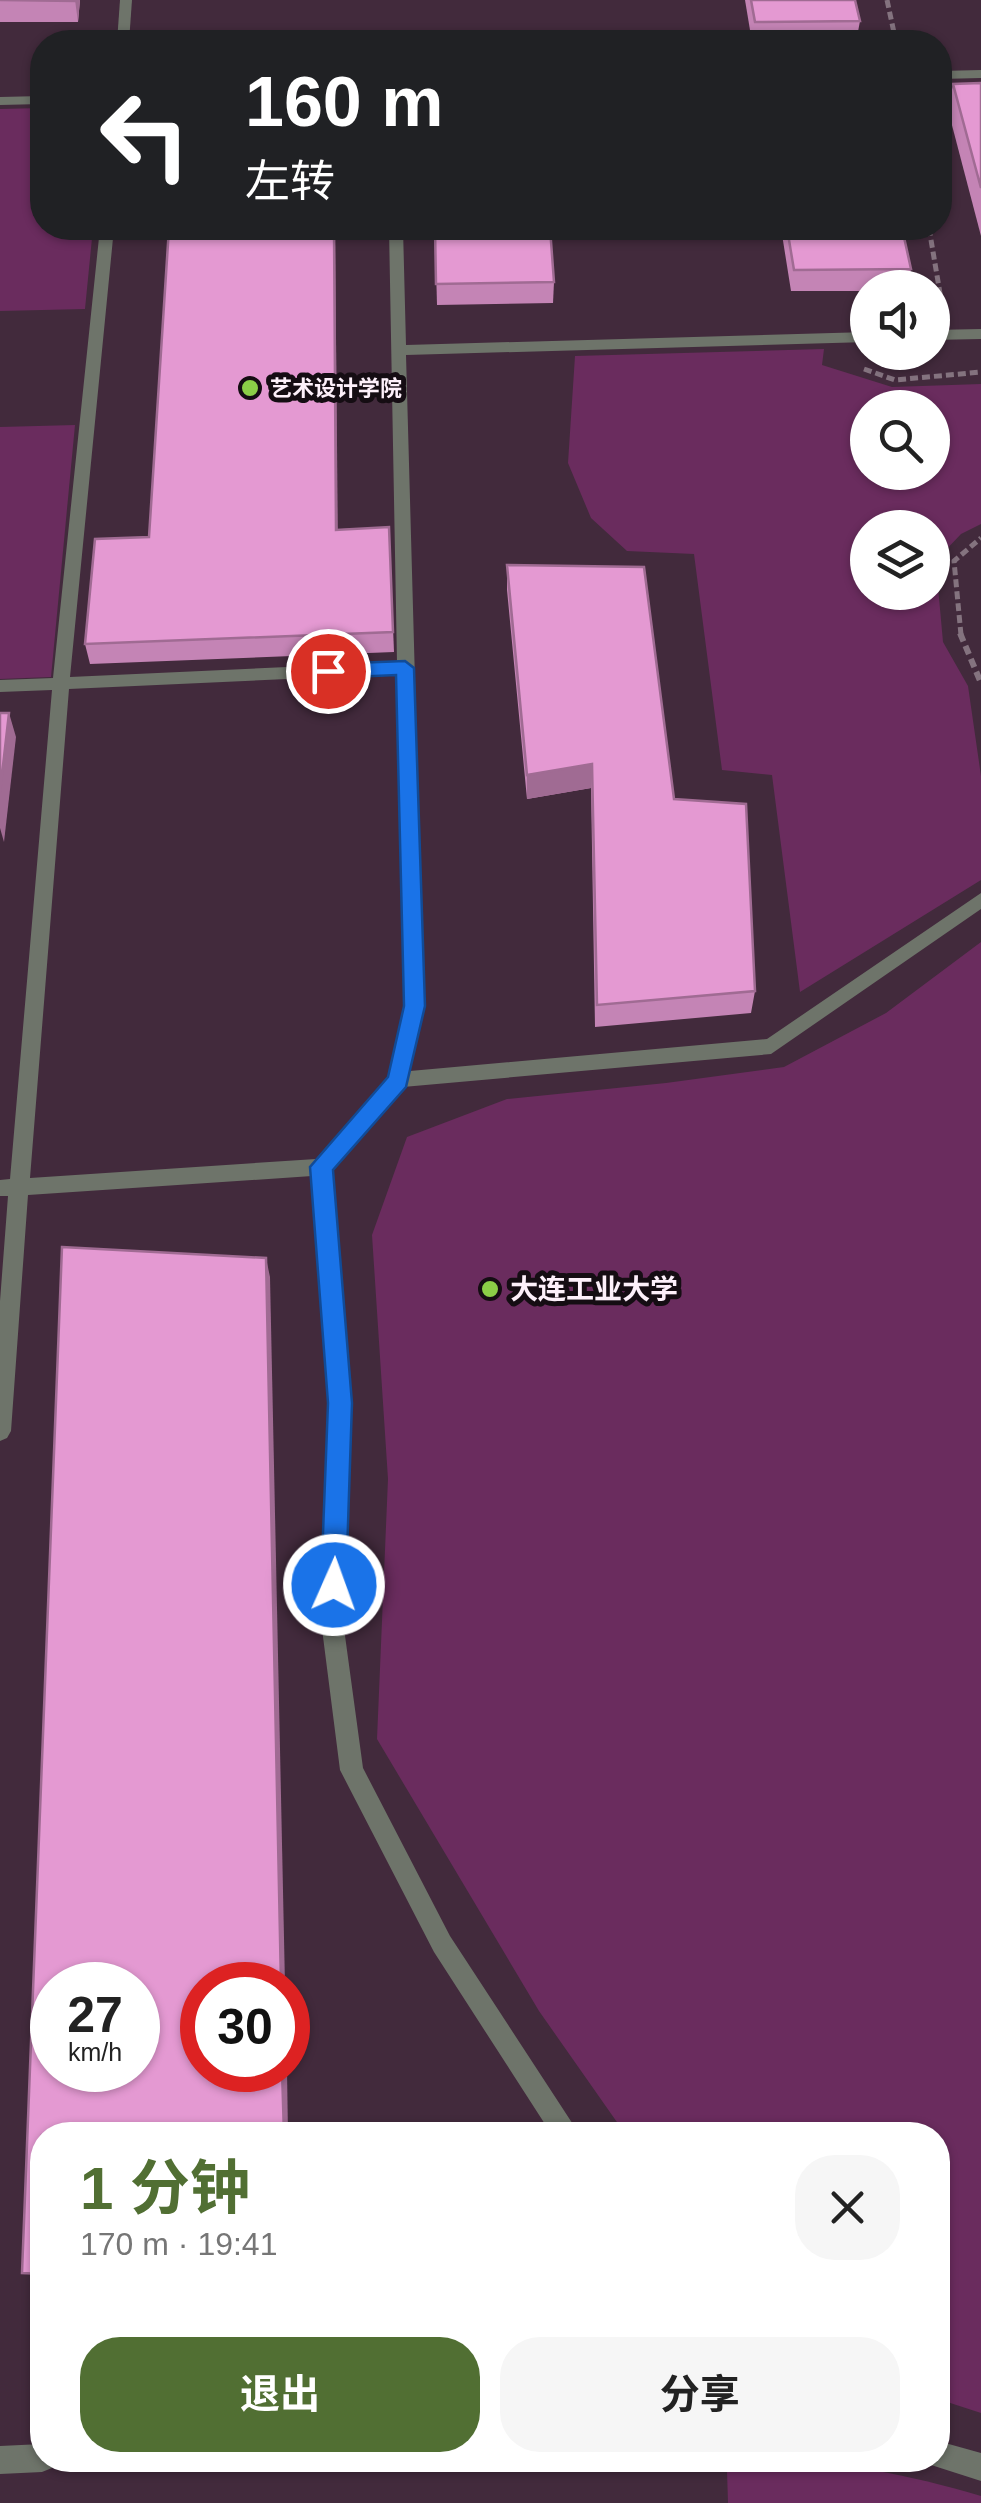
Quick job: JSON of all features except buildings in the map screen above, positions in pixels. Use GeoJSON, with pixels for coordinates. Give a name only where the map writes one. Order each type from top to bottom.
{"type":"FeatureCollection","features":[{"type":"Feature","properties":{"kind":"street"},"geometry":{"type":"LineString","coordinates":[[125,30],[126,0]]}},
{"type":"Feature","properties":{"kind":"street"},"geometry":{"type":"LineString","coordinates":[[952,75],[981,74]]}},
{"type":"Feature","properties":{"kind":"street"},"geometry":{"type":"LineString","coordinates":[[0,101],[30,100]]}},
{"type":"Feature","properties":{"kind":"street"},"geometry":{"type":"LineString","coordinates":[[0,1431],[9,1188],[106,240]]}},
{"type":"Feature","properties":{"kind":"street"},"geometry":{"type":"LineString","coordinates":[[9,1188],[321,1167],[398,1080],[415,1006],[396,240]]}},
{"type":"Feature","properties":{"kind":"street"},"geometry":{"type":"LineString","coordinates":[[950,335],[981,334]]}},
{"type":"Feature","properties":{"kind":"street"},"geometry":{"type":"LineString","coordinates":[[399,350],[850,337]]}},
{"type":"Feature","properties":{"kind":"street"},"geometry":{"type":"LineString","coordinates":[[0,686],[405,668]]}},
{"type":"Feature","properties":{"kind":"street"},"geometry":{"type":"LineString","coordinates":[[398,1080],[771,1046],[981,900]]}},
{"type":"Feature","properties":{"kind":"street"},"geometry":{"type":"LineString","coordinates":[[321,1167],[340,1403],[332,1622],[352,1770],[442,1944],[558,2122]]}},
{"type":"Feature","properties":{"kind":"street"},"geometry":{"type":"LineString","coordinates":[[950,2458],[981,2467]]}},
{"type":"Feature","properties":{"kind":"street"},"geometry":{"type":"LineString","coordinates":[[0,2460],[30,2459]]}},
{"type":"Feature","properties":{"kind":"path"},"geometry":{"type":"LineString","coordinates":[[887,0],[893,30]]}},
{"type":"Feature","properties":{"kind":"path"},"geometry":{"type":"LineString","coordinates":[[930,240],[933,270]]}},
{"type":"Feature","properties":{"kind":"path"},"geometry":{"type":"LineString","coordinates":[[850,345],[834,359],[850,364]]}},
{"type":"Feature","properties":{"kind":"path"},"geometry":{"type":"LineString","coordinates":[[866,370],[896,380],[981,372]]}},
{"type":"Feature","properties":{"kind":"path"},"geometry":{"type":"LineString","coordinates":[[981,538],[954,562],[960,632],[981,683]]}},
{"type":"Feature","properties":{"kind":"shaded area","name":"大连工业大学"},"geometry":{"type":"Polygon","coordinates":[[[0,0],[981,0],[981,2503],[0,2503],[0,0]]]}},
{"type":"Feature","properties":{"kind":"shaded area"},"geometry":{"type":"Polygon","coordinates":[[[30,108],[30,240],[92,240],[85,309],[0,311],[0,109],[30,108]]]}},
{"type":"Feature","properties":{"kind":"shaded area"},"geometry":{"type":"Polygon","coordinates":[[[824,349],[822,365],[892,387],[981,384],[981,524],[961,534],[950,546],[950,510],[850,510],[850,610],[940,610],[943,642],[968,686],[981,776],[981,880],[800,992],[772,775],[722,770],[694,554],[627,551],[591,518],[568,463],[575,356],[824,349]]]}},
{"type":"Feature","properties":{"kind":"shaded area"},"geometry":{"type":"Polygon","coordinates":[[[75,425],[51,677],[0,679],[0,427],[75,425]]]}},
{"type":"Feature","properties":{"kind":"shaded area"},"geometry":{"type":"Polygon","coordinates":[[[981,942],[981,2413],[950,2403],[950,2122],[617,2122],[539,2011],[377,1739],[388,1479],[372,1235],[407,1137],[507,1099],[784,1067],[886,1013],[981,942]]]}},
{"type":"Feature","properties":{"kind":"shaded area"},"geometry":{"type":"Polygon","coordinates":[[[727,2472],[879,2472],[981,2496],[981,2503],[728,2503],[727,2472]]]}},
{"type":"Feature","properties":{"kind":"place","name":"艺术设计学院"},"geometry":{"type":"Point","coordinates":[250,388]}},
{"type":"Feature","properties":{"kind":"place","name":"大连工业大学"},"geometry":{"type":"Point","coordinates":[490,1289]}},
{"type":"Feature","properties":{"kind":"route"},"geometry":{"type":"LineString","coordinates":[[328,671],[405,668],[415,1006],[398,1080],[321,1167],[340,1403],[334,1585]]}}]}
